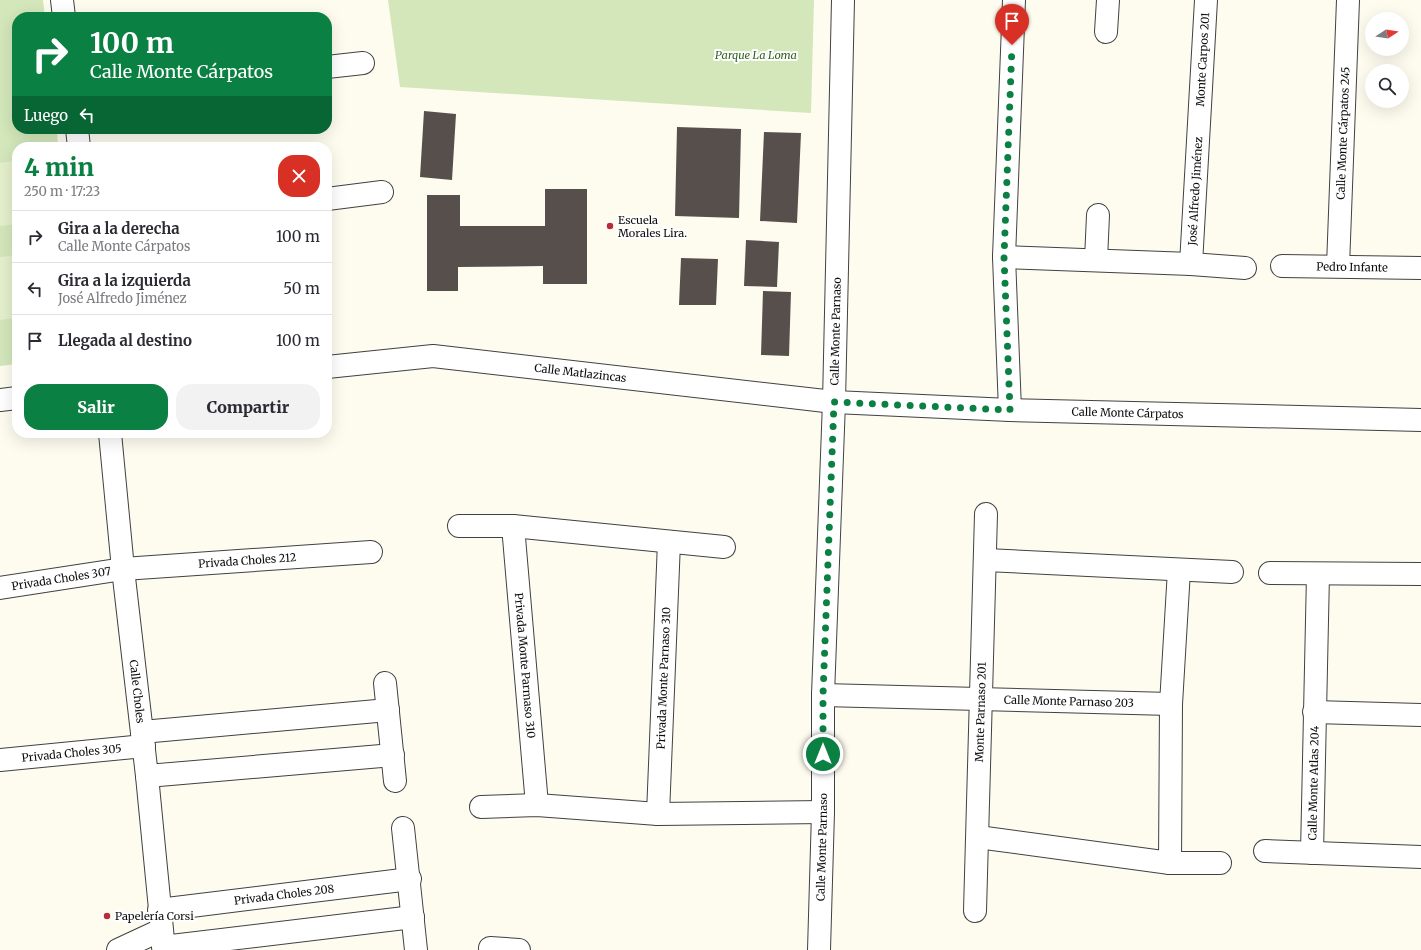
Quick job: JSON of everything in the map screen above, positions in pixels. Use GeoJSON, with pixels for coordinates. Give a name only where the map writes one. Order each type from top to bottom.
{"type":"FeatureCollection","features":[{"type":"Feature","properties":{"kind":"street"},"geometry":{"type":"LineString","coordinates":[[62,0],[63,12]]}},
{"type":"Feature","properties":{"kind":"street","name":"Calle Monte Parnaso"},"geometry":{"type":"LineString","coordinates":[[819,950],[823,812],[823,695],[834,402],[843,0]]}},
{"type":"Feature","properties":{"kind":"street"},"geometry":{"type":"LineString","coordinates":[[1010,410],[1004,257],[1014,0]]}},
{"type":"Feature","properties":{"kind":"street"},"geometry":{"type":"LineString","coordinates":[[1106,32],[1108,0]]}},
{"type":"Feature","properties":{"kind":"street","name":"Monte Carpos 201"},"geometry":{"type":"LineString","coordinates":[[1199,119],[1206,0]]}},
{"type":"Feature","properties":{"kind":"street","name":"Calle Monte Cárpatos 245"},"geometry":{"type":"LineString","coordinates":[[1338,266],[1348,0]]}},
{"type":"Feature","properties":{"kind":"street"},"geometry":{"type":"LineString","coordinates":[[332,67],[363,63]]}},
{"type":"Feature","properties":{"kind":"street","name":"José Alfredo Jiménez"},"geometry":{"type":"LineString","coordinates":[[1191,264],[1199,119]]}},
{"type":"Feature","properties":{"kind":"street"},"geometry":{"type":"LineString","coordinates":[[332,198],[382,192]]}},
{"type":"Feature","properties":{"kind":"street"},"geometry":{"type":"LineString","coordinates":[[1096,260],[1098,215]]}},
{"type":"Feature","properties":{"kind":"street"},"geometry":{"type":"LineString","coordinates":[[1004,257],[1191,264],[1245,268]]}},
{"type":"Feature","properties":{"kind":"street","name":"Pedro Infante"},"geometry":{"type":"LineString","coordinates":[[1282,266],[1421,268]]}},
{"type":"Feature","properties":{"kind":"street","name":"Calle Matlazincas"},"geometry":{"type":"LineString","coordinates":[[332,366],[433,356],[834,402]]}},
{"type":"Feature","properties":{"kind":"street"},"geometry":{"type":"LineString","coordinates":[[0,400],[12,399]]}},
{"type":"Feature","properties":{"kind":"street","name":"Calle Monte Cárpatos"},"geometry":{"type":"LineString","coordinates":[[834,402],[1010,410],[1421,420]]}},
{"type":"Feature","properties":{"kind":"street","name":"Calle Choles"},"geometry":{"type":"LineString","coordinates":[[110,438],[123,569],[147,776],[162,934]]}},
{"type":"Feature","properties":{"kind":"street","name":"Monte Parnaso 201"},"geometry":{"type":"LineString","coordinates":[[975,911],[986,560],[986,514]]}},
{"type":"Feature","properties":{"kind":"street"},"geometry":{"type":"LineString","coordinates":[[458,526],[513,526],[724,547]]}},
{"type":"Feature","properties":{"kind":"street","name":"Privada Monte Parmaso 310"},"geometry":{"type":"LineString","coordinates":[[513,526],[537,805]]}},
{"type":"Feature","properties":{"kind":"street","name":"Privada Monte Parnaso 310"},"geometry":{"type":"LineString","coordinates":[[658,814],[669,542]]}},
{"type":"Feature","properties":{"kind":"street","name":"Privada Choles 212"},"geometry":{"type":"LineString","coordinates":[[123,569],[371,552]]}},
{"type":"Feature","properties":{"kind":"street"},"geometry":{"type":"LineString","coordinates":[[986,560],[1232,572]]}},
{"type":"Feature","properties":{"kind":"street","name":"Privada Choles 307"},"geometry":{"type":"LineString","coordinates":[[0,588],[123,569]]}},
{"type":"Feature","properties":{"kind":"street"},"geometry":{"type":"LineString","coordinates":[[1170,863],[1171,704],[1179,570]]}},
{"type":"Feature","properties":{"kind":"street"},"geometry":{"type":"LineString","coordinates":[[1270,573],[1421,574]]}},
{"type":"Feature","properties":{"kind":"street","name":"Calle Monte Atlas 204"},"geometry":{"type":"LineString","coordinates":[[1312,853],[1318,574]]}},
{"type":"Feature","properties":{"kind":"street"},"geometry":{"type":"LineString","coordinates":[[385,682],[396,781]]}},
{"type":"Feature","properties":{"kind":"street","name":"Calle Monte Parnaso 203"},"geometry":{"type":"LineString","coordinates":[[823,695],[1171,704]]}},
{"type":"Feature","properties":{"kind":"street"},"geometry":{"type":"LineString","coordinates":[[143,739],[388,710]]}},
{"type":"Feature","properties":{"kind":"street","name":"Calle Monte Atlas 204"},"geometry":{"type":"LineString","coordinates":[[1314,712],[1421,715]]}},
{"type":"Feature","properties":{"kind":"street","name":"Privada Choles 305"},"geometry":{"type":"LineString","coordinates":[[0,760],[143,739]]}},
{"type":"Feature","properties":{"kind":"street"},"geometry":{"type":"LineString","coordinates":[[147,776],[393,755]]}},
{"type":"Feature","properties":{"kind":"street"},"geometry":{"type":"LineString","coordinates":[[480,807],[537,805],[658,814],[823,812]]}},
{"type":"Feature","properties":{"kind":"street"},"geometry":{"type":"LineString","coordinates":[[404,828],[416,950]]}},
{"type":"Feature","properties":{"kind":"street"},"geometry":{"type":"LineString","coordinates":[[978,837],[1170,863],[1220,863]]}},
{"type":"Feature","properties":{"kind":"street","name":"Calle Monte Atlas 204"},"geometry":{"type":"LineString","coordinates":[[1265,851],[1421,857]]}},
{"type":"Feature","properties":{"kind":"street","name":"Privada Choles 208"},"geometry":{"type":"LineString","coordinates":[[162,934],[410,879]]}},
{"type":"Feature","properties":{"kind":"street"},"geometry":{"type":"LineString","coordinates":[[118,950],[162,934],[413,917]]}},
{"type":"Feature","properties":{"kind":"street"},"geometry":{"type":"LineString","coordinates":[[490,948],[519,950]]}},
{"type":"Feature","properties":{"kind":"green space"},"geometry":{"type":"Polygon","coordinates":[[[0,0],[43,0],[44,12],[12,12],[12,134],[57,134],[58,142],[12,142],[12,365],[0,366],[0,0]]]}},
{"type":"Feature","properties":{"kind":"green space","name":"Parque La Loma"},"geometry":{"type":"Polygon","coordinates":[[[388,0],[814,0],[811,113],[400,87],[388,0]]]}},
{"type":"Feature","properties":{"kind":"green space"},"geometry":{"type":"Polygon","coordinates":[[[12,161],[12,225],[0,226],[0,163],[12,161]]]}},
{"type":"Feature","properties":{"kind":"green space"},"geometry":{"type":"Polygon","coordinates":[[[12,256],[12,319],[0,320],[0,257],[12,256]]]}},
{"type":"Feature","properties":{"kind":"building"},"geometry":{"type":"Polygon","coordinates":[[[424,111],[456,114],[452,180],[420,177],[424,111]]]}},
{"type":"Feature","properties":{"kind":"building"},"geometry":{"type":"Polygon","coordinates":[[[677,127],[741,129],[739,218],[675,216],[677,127]]]}},
{"type":"Feature","properties":{"kind":"building"},"geometry":{"type":"Polygon","coordinates":[[[764,132],[801,133],[797,223],[760,221],[764,132]]]}},
{"type":"Feature","properties":{"kind":"building"},"geometry":{"type":"Polygon","coordinates":[[[545,189],[587,189],[587,284],[543,284],[543,266],[458,267],[458,291],[427,291],[427,195],[460,195],[460,226],[545,226],[545,189]]]}},
{"type":"Feature","properties":{"kind":"building"},"geometry":{"type":"Polygon","coordinates":[[[746,240],[779,242],[777,287],[744,286],[746,240]]]}},
{"type":"Feature","properties":{"kind":"building"},"geometry":{"type":"Polygon","coordinates":[[[681,258],[718,259],[716,305],[679,305],[681,258]]]}},
{"type":"Feature","properties":{"kind":"building"},"geometry":{"type":"Polygon","coordinates":[[[763,291],[791,292],[789,356],[761,355],[763,291]]]}},
{"type":"Feature","properties":{"kind":"place","name":"Escuela Morales Lira."},"geometry":{"type":"Point","coordinates":[610,226]}},
{"type":"Feature","properties":{"kind":"place","name":"Papelería Corsi"},"geometry":{"type":"Point","coordinates":[107,916]}},
{"type":"Feature","properties":{"kind":"route"},"geometry":{"type":"LineString","coordinates":[[823,754],[823,695],[834,402],[1010,410],[1004,257],[1012,45]]}}]}
